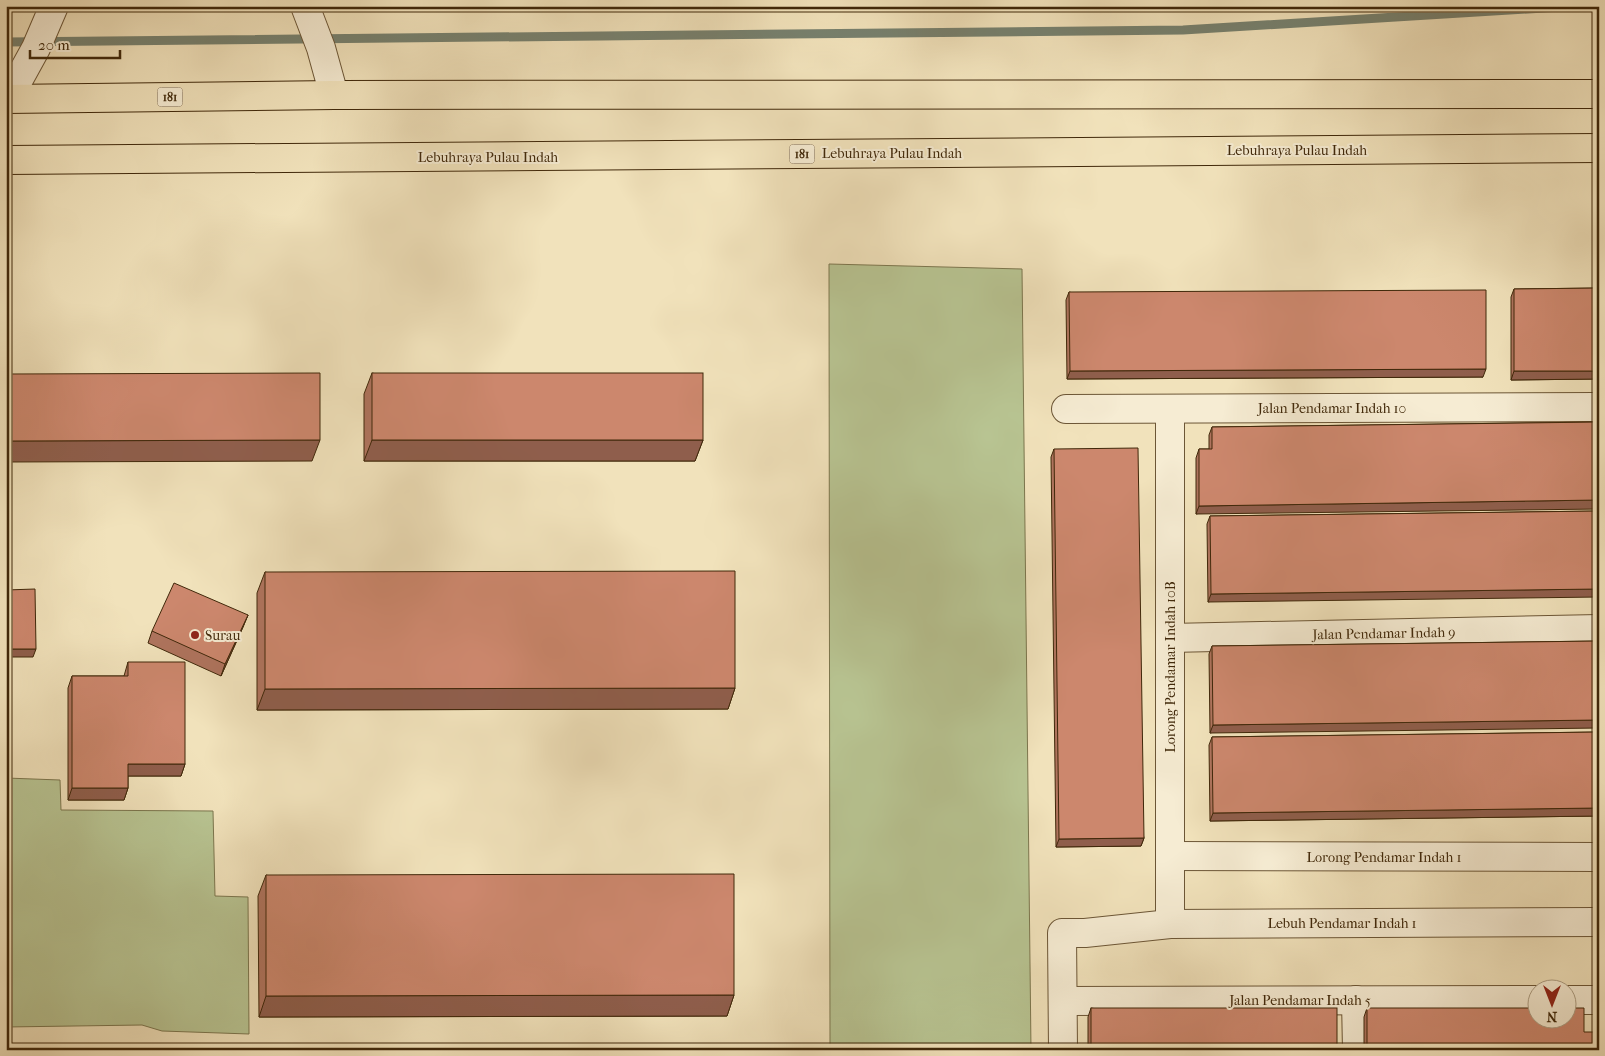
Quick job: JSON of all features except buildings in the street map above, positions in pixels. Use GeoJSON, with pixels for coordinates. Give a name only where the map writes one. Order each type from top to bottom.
{"type":"FeatureCollection","features":[{"type":"Feature","properties":{"kind":"main road","name":"181"},"geometry":{"type":"LineString","coordinates":[[7,99],[334,95],[1599,94]]}},
{"type":"Feature","properties":{"kind":"main road","name":"Lebuhraya Pulau Indah"},"geometry":{"type":"LineString","coordinates":[[6,160],[1566,148],[1599,150]]}},
{"type":"Feature","properties":{"kind":"street"},"geometry":{"type":"LineString","coordinates":[[7,99],[36,48],[52,11]]}},
{"type":"Feature","properties":{"kind":"street"},"geometry":{"type":"LineString","coordinates":[[307,11],[321,48],[334,95]]}},
{"type":"Feature","properties":{"kind":"street","name":"Jalan Pendamar Indah 10"},"geometry":{"type":"LineString","coordinates":[[1066,409],[1599,407]]}},
{"type":"Feature","properties":{"kind":"street","name":"Lorong Pendamar Indah 10B"},"geometry":{"type":"LineString","coordinates":[[1170,409],[1170,924]]}},
{"type":"Feature","properties":{"kind":"street","name":"Jalan Pendamar Indah 9"},"geometry":{"type":"LineString","coordinates":[[1170,638],[1599,629]]}},
{"type":"Feature","properties":{"kind":"street","name":"Lorong Pendamar Indah 1"},"geometry":{"type":"LineString","coordinates":[[1170,856],[1599,857]]}},
{"type":"Feature","properties":{"kind":"street","name":"Lebuh Pendamar Indah 1"},"geometry":{"type":"LineString","coordinates":[[1063,1001],[1062,933],[1085,933],[1170,924],[1599,922]]}},
{"type":"Feature","properties":{"kind":"street"},"geometry":{"type":"LineString","coordinates":[[1356,1000],[1356,1050]]}},
{"type":"Feature","properties":{"kind":"street","name":"Jalan Pendamar Indah 5"},"geometry":{"type":"LineString","coordinates":[[1063,1001],[1528,1000]]}},
{"type":"Feature","properties":{"kind":"street"},"geometry":{"type":"LineString","coordinates":[[1578,1000],[1599,1000]]}},
{"type":"Feature","properties":{"kind":"street"},"geometry":{"type":"LineString","coordinates":[[1063,1001],[1063,1050]]}},
{"type":"Feature","properties":{"kind":"green space"},"geometry":{"type":"Polygon","coordinates":[[[829,264],[1022,269],[1031,1050],[830,1050],[829,264]]]}},
{"type":"Feature","properties":{"kind":"green space"},"geometry":{"type":"Polygon","coordinates":[[[6,778],[60,780],[61,810],[213,811],[215,896],[248,897],[249,1034],[162,1031],[142,1025],[6,1027],[6,778]]]}},
{"type":"Feature","properties":{"kind":"waterway"},"geometry":{"type":"LineString","coordinates":[[6,42],[1183,30],[1576,6]]}},
{"type":"Feature","properties":{"kind":"place","name":"Surau"},"geometry":{"type":"Point","coordinates":[195,635]}}]}
